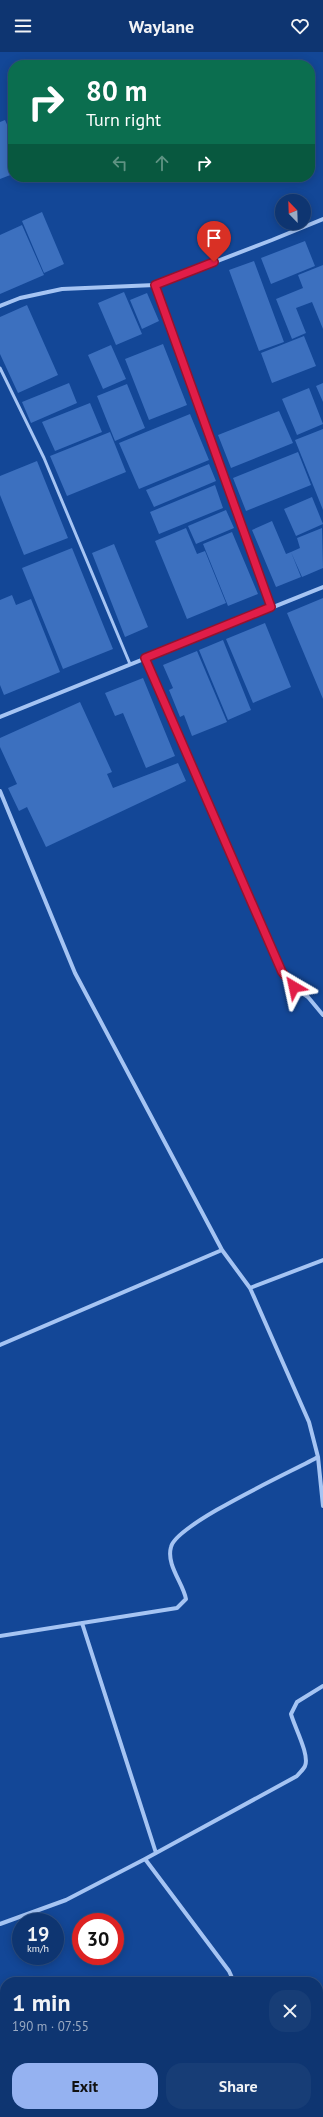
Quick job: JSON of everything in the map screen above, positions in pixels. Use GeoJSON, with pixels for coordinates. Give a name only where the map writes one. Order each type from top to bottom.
{"type":"FeatureCollection","features":[{"type":"Feature","properties":{"kind":"street"},"geometry":{"type":"LineString","coordinates":[[0,306],[20,298],[62,289],[155,285],[323,219]]}},
{"type":"Feature","properties":{"kind":"street"},"geometry":{"type":"LineString","coordinates":[[0,717],[323,587]]}},
{"type":"Feature","properties":{"kind":"street"},"geometry":{"type":"LineString","coordinates":[[145,658],[282,972],[294,987],[308,997],[323,1015]]}},
{"type":"Feature","properties":{"kind":"street"},"geometry":{"type":"LineString","coordinates":[[0,791],[75,973],[222,1250],[250,1288],[309,1422],[318,1457],[323,1506]]}},
{"type":"Feature","properties":{"kind":"street"},"geometry":{"type":"LineString","coordinates":[[0,1345],[222,1250]]}},
{"type":"Feature","properties":{"kind":"street"},"geometry":{"type":"LineString","coordinates":[[250,1288],[323,1260]]}},
{"type":"Feature","properties":{"kind":"street"},"geometry":{"type":"LineString","coordinates":[[0,1636],[177,1608],[186,1600],[173,1569],[171,1557],[170,1547],[177,1536],[196,1522],[318,1457]]}},
{"type":"Feature","properties":{"kind":"street"},"geometry":{"type":"LineString","coordinates":[[82,1623],[156,1853]]}},
{"type":"Feature","properties":{"kind":"street"},"geometry":{"type":"LineString","coordinates":[[0,1924],[66,1900],[145,1859],[296,1776],[305,1766],[306,1755],[291,1714],[297,1702],[323,1686]]}},
{"type":"Feature","properties":{"kind":"street"},"geometry":{"type":"LineString","coordinates":[[145,1859],[231,1977]]}},
{"type":"Feature","properties":{"kind":"lane"},"geometry":{"type":"LineString","coordinates":[[155,285],[271,607]]}},
{"type":"Feature","properties":{"kind":"lane"},"geometry":{"type":"LineString","coordinates":[[0,368],[44,458],[130,664]]}},
{"type":"Feature","properties":{"kind":"building"},"geometry":{"type":"Polygon","coordinates":[[[5,120],[8,127],[8,176],[0,179],[0,122],[5,120]]]}},
{"type":"Feature","properties":{"kind":"building"},"geometry":{"type":"Polygon","coordinates":[[[42,212],[64,264],[44,273],[22,221],[42,212]]]}},
{"type":"Feature","properties":{"kind":"building"},"geometry":{"type":"Polygon","coordinates":[[[22,225],[44,275],[0,294],[0,235],[22,225]]]}},
{"type":"Feature","properties":{"kind":"building"},"geometry":{"type":"Polygon","coordinates":[[[305,241],[315,266],[271,284],[261,258],[305,241]]]}},
{"type":"Feature","properties":{"kind":"building"},"geometry":{"type":"Polygon","coordinates":[[[254,261],[284,342],[259,351],[229,270],[254,261]]]}},
{"type":"Feature","properties":{"kind":"building"},"geometry":{"type":"Polygon","coordinates":[[[323,265],[323,329],[312,302],[296,308],[306,333],[292,339],[276,299],[303,288],[298,275],[323,265]]]}},
{"type":"Feature","properties":{"kind":"building"},"geometry":{"type":"Polygon","coordinates":[[[124,292],[142,334],[116,345],[98,303],[124,292]]]}},
{"type":"Feature","properties":{"kind":"building"},"geometry":{"type":"Polygon","coordinates":[[[147,293],[159,321],[142,329],[130,300],[147,293]]]}},
{"type":"Feature","properties":{"kind":"building"},"geometry":{"type":"Polygon","coordinates":[[[27,305],[58,375],[18,393],[0,354],[0,317],[27,305]]]}},
{"type":"Feature","properties":{"kind":"building"},"geometry":{"type":"Polygon","coordinates":[[[304,336],[316,366],[272,383],[261,353],[304,336]]]}},
{"type":"Feature","properties":{"kind":"building"},"geometry":{"type":"Polygon","coordinates":[[[163,344],[187,405],[149,420],[125,359],[163,344]]]}},
{"type":"Feature","properties":{"kind":"building"},"geometry":{"type":"Polygon","coordinates":[[[111,345],[126,379],[103,389],[88,355],[111,345]]]}},
{"type":"Feature","properties":{"kind":"building"},"geometry":{"type":"Polygon","coordinates":[[[69,383],[77,403],[31,423],[22,402],[69,383]]]}},
{"type":"Feature","properties":{"kind":"building"},"geometry":{"type":"Polygon","coordinates":[[[323,383],[323,402],[316,386],[323,383]]]}},
{"type":"Feature","properties":{"kind":"building"},"geometry":{"type":"Polygon","coordinates":[[[127,384],[145,428],[115,441],[97,396],[127,384]]]}},
{"type":"Feature","properties":{"kind":"building"},"geometry":{"type":"Polygon","coordinates":[[[309,388],[323,424],[297,435],[282,399],[309,388]]]}},
{"type":"Feature","properties":{"kind":"building"},"geometry":{"type":"Polygon","coordinates":[[[90,403],[102,432],[55,451],[42,422],[90,403]]]}},
{"type":"Feature","properties":{"kind":"building"},"geometry":{"type":"Polygon","coordinates":[[[279,411],[293,443],[231,468],[218,435],[279,411]]]}},
{"type":"Feature","properties":{"kind":"building"},"geometry":{"type":"Polygon","coordinates":[[[190,414],[209,460],[139,489],[119,443],[190,414]]]}},
{"type":"Feature","properties":{"kind":"building"},"geometry":{"type":"Polygon","coordinates":[[[323,429],[323,510],[295,440],[323,429]]]}},
{"type":"Feature","properties":{"kind":"building"},"geometry":{"type":"Polygon","coordinates":[[[110,432],[126,472],[67,496],[50,456],[110,432]]]}},
{"type":"Feature","properties":{"kind":"building"},"geometry":{"type":"Polygon","coordinates":[[[298,452],[311,485],[246,511],[233,478],[298,452]]]}},
{"type":"Feature","properties":{"kind":"building"},"geometry":{"type":"Polygon","coordinates":[[[37,461],[68,538],[24,555],[0,495],[0,476],[37,461]]]}},
{"type":"Feature","properties":{"kind":"building"},"geometry":{"type":"Polygon","coordinates":[[[209,464],[216,481],[154,507],[146,490],[209,464]]]}},
{"type":"Feature","properties":{"kind":"building"},"geometry":{"type":"Polygon","coordinates":[[[215,485],[223,508],[159,534],[150,512],[215,485]]]}},
{"type":"Feature","properties":{"kind":"building"},"geometry":{"type":"Polygon","coordinates":[[[312,497],[323,524],[296,536],[284,509],[312,497]]]}},
{"type":"Feature","properties":{"kind":"building"},"geometry":{"type":"Polygon","coordinates":[[[226,510],[234,528],[196,544],[188,526],[226,510]]]}},
{"type":"Feature","properties":{"kind":"building"},"geometry":{"type":"Polygon","coordinates":[[[272,521],[286,554],[291,552],[301,577],[276,587],[252,530],[272,521]]]}},
{"type":"Feature","properties":{"kind":"building"},"geometry":{"type":"Polygon","coordinates":[[[186,528],[197,554],[205,551],[226,603],[187,619],[155,541],[186,528]]]}},
{"type":"Feature","properties":{"kind":"building"},"geometry":{"type":"Polygon","coordinates":[[[322,528],[323,568],[302,577],[291,552],[300,548],[297,538],[322,528]]]}},
{"type":"Feature","properties":{"kind":"building"},"geometry":{"type":"Polygon","coordinates":[[[232,532],[258,594],[228,606],[203,544],[232,532]]]}},
{"type":"Feature","properties":{"kind":"building"},"geometry":{"type":"Polygon","coordinates":[[[114,544],[148,627],[125,637],[92,553],[114,544]]]}},
{"type":"Feature","properties":{"kind":"building"},"geometry":{"type":"Polygon","coordinates":[[[72,548],[113,649],[63,669],[22,568],[72,548]]]}},
{"type":"Feature","properties":{"kind":"building"},"geometry":{"type":"Polygon","coordinates":[[[12,595],[16,605],[31,599],[60,672],[4,695],[0,685],[0,600],[12,595]]]}},
{"type":"Feature","properties":{"kind":"building"},"geometry":{"type":"Polygon","coordinates":[[[323,598],[323,699],[287,613],[323,598]]]}},
{"type":"Feature","properties":{"kind":"building"},"geometry":{"type":"Polygon","coordinates":[[[265,623],[291,687],[253,703],[226,639],[265,623]]]}},
{"type":"Feature","properties":{"kind":"building"},"geometry":{"type":"Polygon","coordinates":[[[223,640],[251,710],[228,720],[199,650],[223,640]]]}},
{"type":"Feature","properties":{"kind":"building"},"geometry":{"type":"Polygon","coordinates":[[[197,651],[227,722],[192,736],[184,715],[180,717],[169,690],[173,688],[163,665],[197,651]]]}},
{"type":"Feature","properties":{"kind":"building"},"geometry":{"type":"Polygon","coordinates":[[[143,678],[175,756],[146,768],[123,713],[115,716],[105,693],[143,678]]]}},
{"type":"Feature","properties":{"kind":"building"},"geometry":{"type":"Polygon","coordinates":[[[80,702],[112,772],[107,774],[113,788],[178,763],[186,781],[46,847],[27,807],[19,811],[8,788],[17,784],[0,747],[0,738],[80,702]]]}},
{"type":"Feature","properties":{"kind":"route"},"geometry":{"type":"LineString","coordinates":[[214,262],[155,285],[271,607],[145,658],[282,972],[294,987]]}}]}
